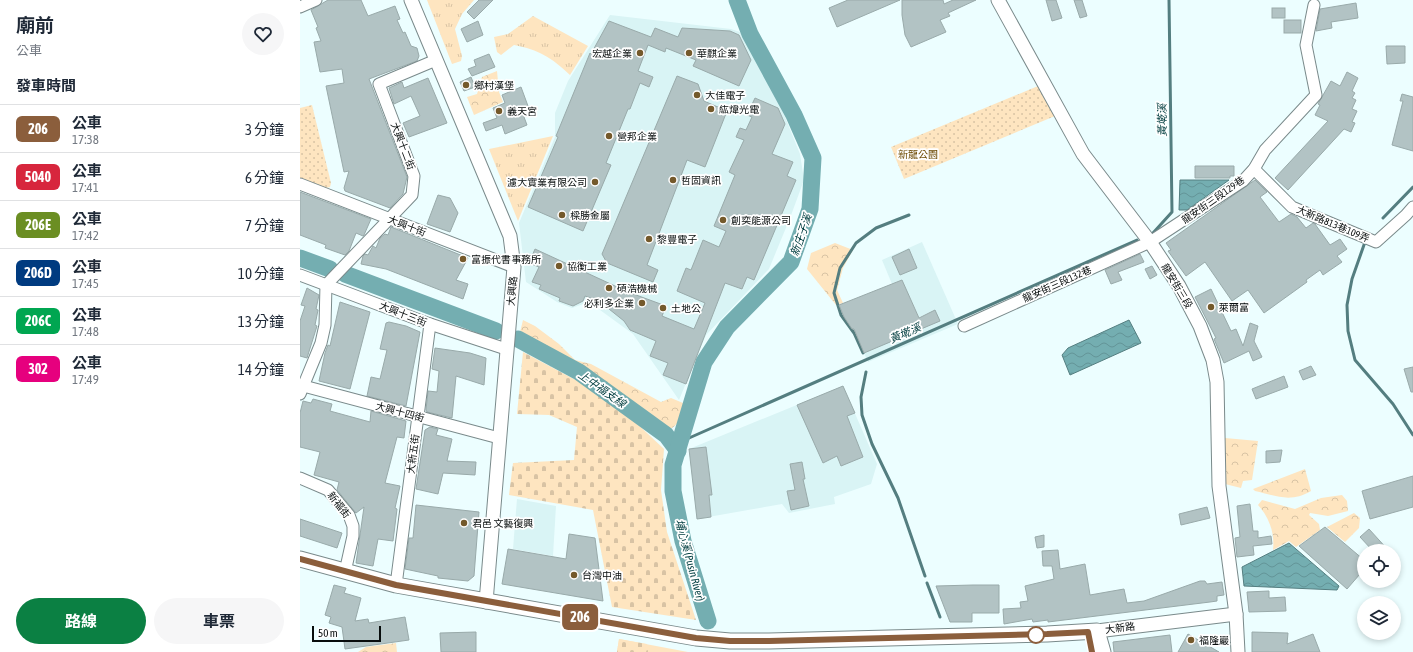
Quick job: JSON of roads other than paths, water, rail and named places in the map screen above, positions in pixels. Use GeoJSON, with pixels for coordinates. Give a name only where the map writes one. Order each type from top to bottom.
{"type":"FeatureCollection","features":[{"type":"Feature","properties":{"kind":"main road","name":"大新路"},"geometry":{"type":"LineString","coordinates":[[300,559],[396,585],[696,638],[726,640],[891,638],[1093,632]]}},
{"type":"Feature","properties":{"kind":"main road"},"geometry":{"type":"LineString","coordinates":[[1092,652],[1093,632]]}},
{"type":"Feature","properties":{"kind":"main road"},"geometry":{"type":"LineString","coordinates":[[1093,632],[1102,652]]}},
{"type":"Feature","properties":{"kind":"street"},"geometry":{"type":"LineString","coordinates":[[300,7],[316,0]]}},
{"type":"Feature","properties":{"kind":"street","name":"大興路"},"geometry":{"type":"LineString","coordinates":[[411,0],[510,236],[514,267],[486,602]]}},
{"type":"Feature","properties":{"kind":"street","name":"龍安街三段"},"geometry":{"type":"LineString","coordinates":[[998,0],[1083,154],[1150,242],[1179,286],[1200,326],[1213,360],[1217,382],[1218,486],[1236,614]]}},
{"type":"Feature","properties":{"kind":"street","name":"龍安街三段129巷"},"geometry":{"type":"LineString","coordinates":[[1150,242],[1243,181],[1254,169],[1265,150],[1316,95],[1306,45],[1314,5]]}},
{"type":"Feature","properties":{"kind":"street","name":"大興十二街"},"geometry":{"type":"LineString","coordinates":[[326,285],[390,220],[412,195],[414,176],[379,84],[436,60]]}},
{"type":"Feature","properties":{"kind":"street","name":"大新路813巷109弄"},"geometry":{"type":"LineString","coordinates":[[1254,169],[1292,207],[1376,242],[1413,207]]}},
{"type":"Feature","properties":{"kind":"street","name":"大興十街"},"geometry":{"type":"LineString","coordinates":[[300,184],[514,267]]}},
{"type":"Feature","properties":{"kind":"street","name":"龍安街三段132巷"},"geometry":{"type":"LineString","coordinates":[[964,326],[1150,242]]}},
{"type":"Feature","properties":{"kind":"street","name":"大興十三街"},"geometry":{"type":"LineString","coordinates":[[300,276],[430,324],[506,349]]}},
{"type":"Feature","properties":{"kind":"street"},"geometry":{"type":"LineString","coordinates":[[301,388],[321,343],[325,325],[326,285]]}},
{"type":"Feature","properties":{"kind":"street","name":"大新五街"},"geometry":{"type":"LineString","coordinates":[[396,585],[430,324]]}},
{"type":"Feature","properties":{"kind":"street","name":"大興十四街"},"geometry":{"type":"LineString","coordinates":[[301,388],[418,416],[499,438]]}},
{"type":"Feature","properties":{"kind":"street","name":"新福街"},"geometry":{"type":"LineString","coordinates":[[300,478],[328,490],[349,515],[353,526],[353,536],[345,572]]}},
{"type":"Feature","properties":{"kind":"street"},"geometry":{"type":"LineString","coordinates":[[1236,614],[1238,652]]}},
{"type":"Feature","properties":{"kind":"street","name":"大新路"},"geometry":{"type":"LineString","coordinates":[[1093,632],[1236,614]]}},
{"type":"Feature","properties":{"kind":"water"},"geometry":{"type":"Polygon","coordinates":[[[1180,180],[1229,180],[1187,210],[1179,210],[1180,180]]]}},
{"type":"Feature","properties":{"kind":"water"},"geometry":{"type":"Polygon","coordinates":[[[1129,320],[1141,343],[1070,375],[1062,355],[1068,348],[1129,320]]]}},
{"type":"Feature","properties":{"kind":"water"},"geometry":{"type":"Polygon","coordinates":[[[1289,543],[1339,586],[1337,590],[1244,586],[1242,567],[1289,543]]]}},
{"type":"Feature","properties":{"kind":"waterway","name":"新庄子溪"},"geometry":{"type":"LineString","coordinates":[[708,621],[683,541],[673,491],[673,465],[704,362],[727,327],[791,262],[810,209],[813,158],[794,115],[750,34],[737,0]]}},
{"type":"Feature","properties":{"kind":"waterway","name":"黃墘溪"},"geometry":{"type":"LineString","coordinates":[[1153,233],[1172,212],[1169,0]]}},
{"type":"Feature","properties":{"kind":"waterway"},"geometry":{"type":"LineString","coordinates":[[1383,218],[1413,187]]}},
{"type":"Feature","properties":{"kind":"waterway"},"geometry":{"type":"LineString","coordinates":[[863,353],[854,333],[841,315],[834,293],[840,268],[856,243],[876,228],[909,215]]}},
{"type":"Feature","properties":{"kind":"waterway","name":"黃墘溪"},"geometry":{"type":"LineString","coordinates":[[680,442],[1137,240]]}},
{"type":"Feature","properties":{"kind":"waterway"},"geometry":{"type":"LineString","coordinates":[[1365,242],[1352,279],[1347,305],[1348,331],[1355,360],[1393,404],[1413,435]]}},
{"type":"Feature","properties":{"kind":"waterway"},"geometry":{"type":"LineString","coordinates":[[300,258],[330,269]]}},
{"type":"Feature","properties":{"kind":"waterway"},"geometry":{"type":"LineString","coordinates":[[345,274],[496,331]]}},
{"type":"Feature","properties":{"kind":"waterway","name":"上中福支線"},"geometry":{"type":"LineString","coordinates":[[518,339],[579,372],[666,435],[678,451]]}},
{"type":"Feature","properties":{"kind":"waterway"},"geometry":{"type":"LineString","coordinates":[[866,372],[861,397],[862,415],[872,444],[898,498],[925,576]]}},
{"type":"Feature","properties":{"kind":"waterway"},"geometry":{"type":"LineString","coordinates":[[927,583],[940,617]]}},
{"type":"Feature","properties":{"kind":"place","name":"宏越企業"},"geometry":{"type":"Point","coordinates":[640,53]}},
{"type":"Feature","properties":{"kind":"place","name":"華麒企業"},"geometry":{"type":"Point","coordinates":[689,53]}},
{"type":"Feature","properties":{"kind":"place","name":"鄉村漢堡"},"geometry":{"type":"Point","coordinates":[466,85]}},
{"type":"Feature","properties":{"kind":"place","name":"大佳電子"},"geometry":{"type":"Point","coordinates":[697,95]}},
{"type":"Feature","properties":{"kind":"place","name":"紘煒光電"},"geometry":{"type":"Point","coordinates":[711,109]}},
{"type":"Feature","properties":{"kind":"place","name":"義天宮"},"geometry":{"type":"Point","coordinates":[499,111]}},
{"type":"Feature","properties":{"kind":"place","name":"營邦企業"},"geometry":{"type":"Point","coordinates":[609,136]}},
{"type":"Feature","properties":{"kind":"place","name":"哲固資訊"},"geometry":{"type":"Point","coordinates":[673,180]}},
{"type":"Feature","properties":{"kind":"place","name":"濾大實業有限公司"},"geometry":{"type":"Point","coordinates":[595,182]}},
{"type":"Feature","properties":{"kind":"place","name":"樑勝金屬"},"geometry":{"type":"Point","coordinates":[562,215]}},
{"type":"Feature","properties":{"kind":"place","name":"創奕能源公司"},"geometry":{"type":"Point","coordinates":[723,220]}},
{"type":"Feature","properties":{"kind":"place","name":"黎豐電子"},"geometry":{"type":"Point","coordinates":[649,239]}},
{"type":"Feature","properties":{"kind":"place","name":"富振代書事務所"},"geometry":{"type":"Point","coordinates":[463,259]}},
{"type":"Feature","properties":{"kind":"place","name":"協衡工業"},"geometry":{"type":"Point","coordinates":[559,266]}},
{"type":"Feature","properties":{"kind":"place","name":"碩浩機械"},"geometry":{"type":"Point","coordinates":[609,288]}},
{"type":"Feature","properties":{"kind":"place","name":"必利多企業"},"geometry":{"type":"Point","coordinates":[642,303]}},
{"type":"Feature","properties":{"kind":"place","name":"萊爾富"},"geometry":{"type":"Point","coordinates":[1211,307]}},
{"type":"Feature","properties":{"kind":"place","name":"土地公"},"geometry":{"type":"Point","coordinates":[663,308]}},
{"type":"Feature","properties":{"kind":"place","name":"君邑 文藝復興"},"geometry":{"type":"Point","coordinates":[464,523]}},
{"type":"Feature","properties":{"kind":"place","name":"台灣中油"},"geometry":{"type":"Point","coordinates":[574,575]}},
{"type":"Feature","properties":{"kind":"place","name":"福隆巖"},"geometry":{"type":"Point","coordinates":[1191,640]}},
{"type":"Feature","properties":{"kind":"park label","name":"新龍公園"},"geometry":{"type":"Point","coordinates":[918,154]}},
{"type":"Feature","properties":{"kind":"water label","name":"埔心溪 (Pusin River)"},"geometry":{"type":"Point","coordinates":[690,560]}}]}
